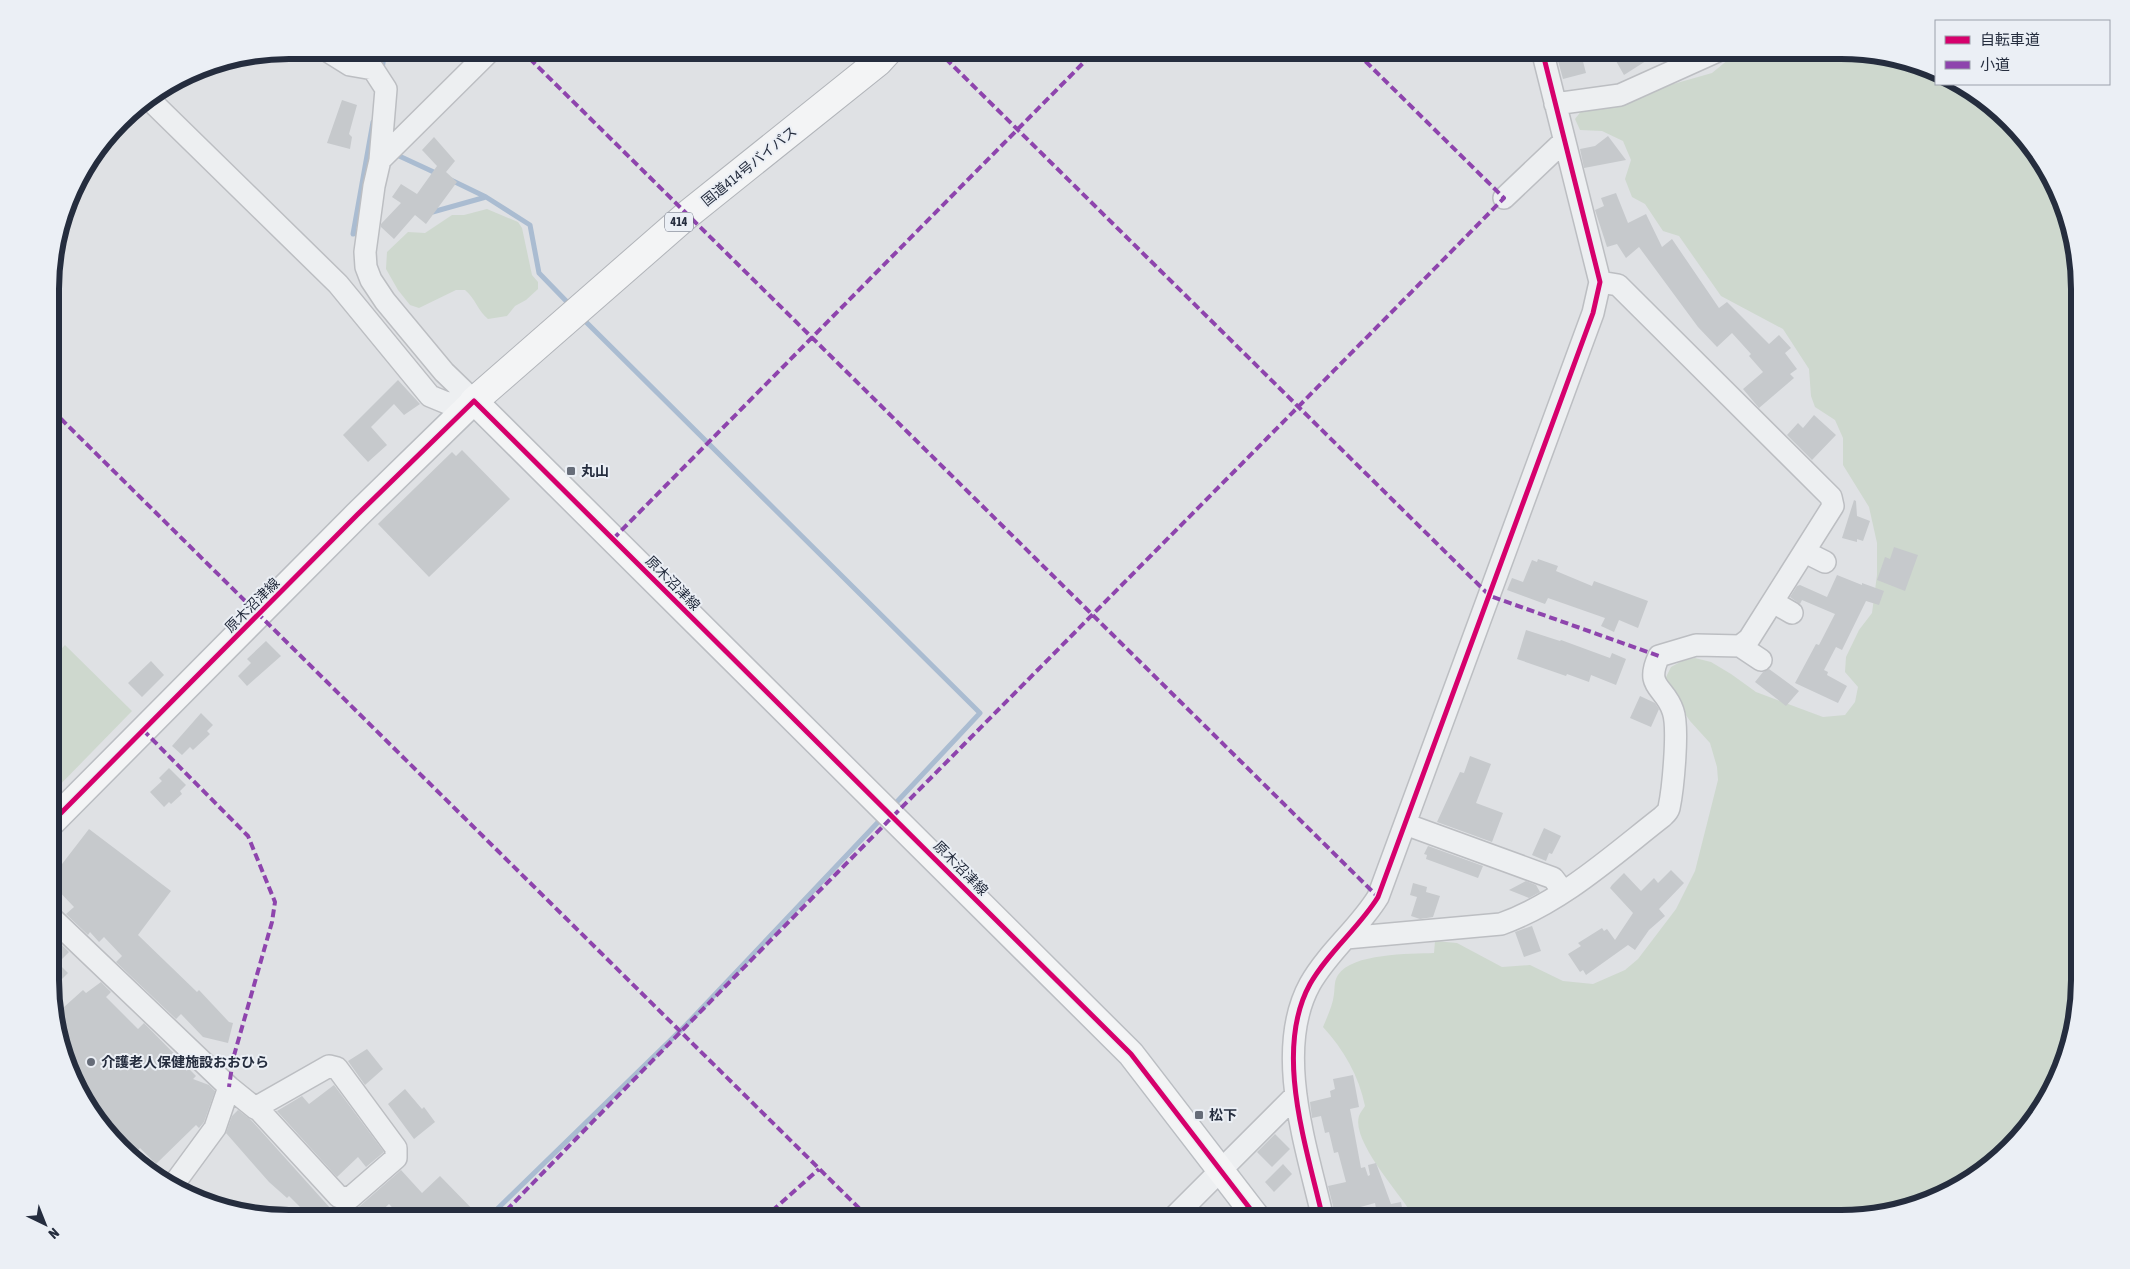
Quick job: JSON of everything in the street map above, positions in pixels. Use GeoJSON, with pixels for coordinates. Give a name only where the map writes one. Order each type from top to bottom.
{"type":"FeatureCollection","features":[{"type":"Feature","properties":{"kind":"highway","name":"国道414号バイパス"},"geometry":{"type":"LineString","coordinates":[[474,401],[687,215],[881,59]]}},
{"type":"Feature","properties":{"kind":"main road","name":"原木沼津線"},"geometry":{"type":"LineString","coordinates":[[59,815],[363,508],[474,401],[1130,1054],[1251,1210]]}},
{"type":"Feature","properties":{"kind":"street"},"geometry":{"type":"LineString","coordinates":[[342,59],[356,67],[377,70],[380,160],[374,186],[365,252],[366,267],[371,280],[385,301],[444,372],[474,401]]}},
{"type":"Feature","properties":{"kind":"street"},"geometry":{"type":"LineString","coordinates":[[380,160],[482,59]]}},
{"type":"Feature","properties":{"kind":"street"},"geometry":{"type":"LineString","coordinates":[[1321,1210],[1292,1068],[1299,1011],[1310,985],[1367,914],[1378,897],[1593,313],[1600,282],[1563,142],[1544,59]]}},
{"type":"Feature","properties":{"kind":"street"},"geometry":{"type":"LineString","coordinates":[[1555,104],[1620,95],[1700,59]]}},
{"type":"Feature","properties":{"kind":"street"},"geometry":{"type":"LineString","coordinates":[[153,103],[338,284],[430,396],[447,403],[474,401]]}},
{"type":"Feature","properties":{"kind":"street"},"geometry":{"type":"LineString","coordinates":[[1504,198],[1563,142]]}},
{"type":"Feature","properties":{"kind":"street"},"geometry":{"type":"LineString","coordinates":[[1600,282],[1618,285],[1831,497],[1833,506],[1805,552],[1749,639],[1740,646]]}},
{"type":"Feature","properties":{"kind":"street"},"geometry":{"type":"LineString","coordinates":[[1805,552],[1825,562]]}},
{"type":"Feature","properties":{"kind":"street"},"geometry":{"type":"LineString","coordinates":[[1773,602],[1792,613]]}},
{"type":"Feature","properties":{"kind":"street"},"geometry":{"type":"LineString","coordinates":[[1346,938],[1501,924],[1516,918],[1584,878],[1669,810],[1674,769],[1675,718],[1673,709],[1653,678],[1653,667],[1659,656],[1696,645],[1740,646],[1761,660]]}},
{"type":"Feature","properties":{"kind":"street"},"geometry":{"type":"LineString","coordinates":[[1405,824],[1553,878],[1563,891]]}},
{"type":"Feature","properties":{"kind":"street"},"geometry":{"type":"LineString","coordinates":[[59,925],[230,1087],[255,1108],[339,1197],[350,1198],[396,1158],[396,1148],[337,1068],[329,1066],[255,1108]]}},
{"type":"Feature","properties":{"kind":"street"},"geometry":{"type":"LineString","coordinates":[[177,1180],[215,1128],[230,1087]]}},
{"type":"Feature","properties":{"kind":"street"},"geometry":{"type":"LineString","coordinates":[[1181,1210],[1296,1095]]}},
{"type":"Feature","properties":{"kind":"shaded area"},"geometry":{"type":"Polygon","coordinates":[[[1729,59],[1856,59],[1886,63],[1929,76],[1935,79],[1935,85],[1947,85],[1956,90],[1981,106],[2004,126],[2032,161],[2054,201],[2067,244],[2071,274],[2071,995],[2067,1025],[2059,1054],[2047,1082],[2024,1120],[2004,1143],[1981,1163],[1956,1179],[1929,1193],[1901,1202],[1856,1210],[1410,1210],[1379,1168],[1363,1140],[1359,1127],[1359,1116],[1365,1106],[1359,1084],[1344,1054],[1323,1027],[1330,1011],[1338,975],[1345,968],[1356,962],[1368,959],[1382,956],[1434,953],[1435,941],[1457,943],[1502,967],[1530,965],[1563,981],[1593,984],[1625,970],[1638,959],[1676,909],[1695,871],[1718,780],[1717,767],[1710,743],[1690,721],[1669,690],[1665,679],[1671,667],[1682,661],[1695,658],[1711,662],[1756,692],[1823,717],[1845,715],[1855,702],[1858,687],[1845,672],[1846,657],[1859,630],[1872,613],[1877,575],[1877,543],[1869,507],[1843,465],[1843,438],[1835,420],[1815,407],[1811,396],[1809,369],[1783,329],[1721,296],[1679,236],[1663,231],[1645,204],[1632,197],[1625,179],[1631,160],[1623,141],[1602,131],[1580,130],[1575,119],[1582,110],[1712,73],[1729,59]]]}},
{"type":"Feature","properties":{"kind":"shaded area"},"geometry":{"type":"Polygon","coordinates":[[[487,209],[518,222],[522,228],[532,275],[538,282],[538,289],[526,300],[515,306],[507,316],[488,319],[465,290],[456,290],[419,308],[410,305],[398,290],[386,269],[387,252],[408,232],[425,233],[452,215],[464,215],[487,209]]]}},
{"type":"Feature","properties":{"kind":"shaded area"},"geometry":{"type":"Polygon","coordinates":[[[65,645],[132,711],[59,786],[59,651],[65,645]]]}},
{"type":"Feature","properties":{"kind":"building"},"geometry":{"type":"Polygon","coordinates":[[[1557,59],[1582,59],[1586,73],[1563,79],[1557,59]]]}},
{"type":"Feature","properties":{"kind":"building"},"geometry":{"type":"Polygon","coordinates":[[[1619,59],[1649,59],[1624,75],[1616,61],[1619,59]]]}},
{"type":"Feature","properties":{"kind":"building"},"geometry":{"type":"Polygon","coordinates":[[[342,100],[357,105],[349,134],[352,137],[350,149],[327,143],[342,100]]]}},
{"type":"Feature","properties":{"kind":"building"},"geometry":{"type":"Polygon","coordinates":[[[1608,136],[1626,160],[1584,168],[1580,149],[1595,146],[1608,136]]]}},
{"type":"Feature","properties":{"kind":"building"},"geometry":{"type":"Polygon","coordinates":[[[434,137],[455,161],[446,172],[457,182],[426,224],[415,215],[394,239],[381,227],[381,224],[401,203],[392,197],[401,184],[417,194],[437,166],[422,150],[434,137]]]}},
{"type":"Feature","properties":{"kind":"building"},"geometry":{"type":"Polygon","coordinates":[[[1616,193],[1628,223],[1646,214],[1662,247],[1672,239],[1719,308],[1727,302],[1769,344],[1779,335],[1791,348],[1785,353],[1797,369],[1790,374],[1794,378],[1759,408],[1743,389],[1763,372],[1749,356],[1751,354],[1732,333],[1717,347],[1698,327],[1639,247],[1626,258],[1617,244],[1607,247],[1595,210],[1604,206],[1601,198],[1616,193]]]}},
{"type":"Feature","properties":{"kind":"building"},"geometry":{"type":"Polygon","coordinates":[[[398,380],[420,404],[404,415],[394,404],[371,427],[387,445],[368,462],[343,435],[398,380]]]}},
{"type":"Feature","properties":{"kind":"building"},"geometry":{"type":"Polygon","coordinates":[[[1814,415],[1836,435],[1812,460],[1787,435],[1798,423],[1803,428],[1814,415]]]}},
{"type":"Feature","properties":{"kind":"building"},"geometry":{"type":"Polygon","coordinates":[[[462,450],[510,499],[429,577],[378,524],[452,452],[456,456],[462,450]]]}},
{"type":"Feature","properties":{"kind":"building"},"geometry":{"type":"Polygon","coordinates":[[[1854,500],[1856,501],[1857,516],[1870,521],[1863,541],[1857,539],[1857,542],[1842,538],[1854,500]]]}},
{"type":"Feature","properties":{"kind":"building"},"geometry":{"type":"Polygon","coordinates":[[[1894,547],[1918,555],[1905,591],[1877,580],[1885,557],[1890,559],[1894,547]]]}},
{"type":"Feature","properties":{"kind":"building"},"geometry":{"type":"Polygon","coordinates":[[[1538,559],[1558,566],[1556,571],[1592,586],[1594,581],[1648,601],[1638,628],[1619,620],[1614,632],[1601,626],[1605,618],[1548,598],[1545,604],[1507,590],[1512,578],[1523,582],[1532,560],[1537,562],[1538,559]]]}},
{"type":"Feature","properties":{"kind":"building"},"geometry":{"type":"Polygon","coordinates":[[[1837,575],[1884,591],[1879,605],[1866,601],[1842,650],[1836,647],[1824,670],[1828,672],[1827,675],[1847,686],[1838,703],[1795,683],[1816,644],[1819,645],[1835,614],[1802,600],[1800,604],[1790,597],[1797,586],[1800,585],[1827,597],[1837,575]]]}},
{"type":"Feature","properties":{"kind":"building"},"geometry":{"type":"Polygon","coordinates":[[[1526,630],[1561,640],[1610,658],[1612,653],[1626,659],[1616,685],[1591,675],[1589,682],[1567,674],[1566,676],[1517,659],[1526,630]]]}},
{"type":"Feature","properties":{"kind":"building"},"geometry":{"type":"Polygon","coordinates":[[[266,641],[281,656],[247,686],[238,676],[251,663],[247,659],[266,641]]]}},
{"type":"Feature","properties":{"kind":"building"},"geometry":{"type":"Polygon","coordinates":[[[151,661],[164,675],[142,697],[128,683],[151,661]]]}},
{"type":"Feature","properties":{"kind":"building"},"geometry":{"type":"Polygon","coordinates":[[[1769,669],[1799,691],[1786,706],[1755,682],[1763,672],[1769,669]]]}},
{"type":"Feature","properties":{"kind":"building"},"geometry":{"type":"Polygon","coordinates":[[[1640,696],[1655,703],[1659,709],[1651,727],[1630,718],[1640,696]]]}},
{"type":"Feature","properties":{"kind":"building"},"geometry":{"type":"Polygon","coordinates":[[[201,713],[213,725],[207,731],[210,734],[193,750],[190,747],[182,755],[172,746],[201,713]]]}},
{"type":"Feature","properties":{"kind":"building"},"geometry":{"type":"Polygon","coordinates":[[[1470,756],[1491,764],[1476,803],[1503,813],[1492,842],[1437,822],[1460,772],[1464,773],[1470,756]]]}},
{"type":"Feature","properties":{"kind":"building"},"geometry":{"type":"Polygon","coordinates":[[[169,768],[186,785],[180,791],[182,794],[171,804],[169,802],[164,807],[150,792],[162,781],[159,778],[169,768]]]}},
{"type":"Feature","properties":{"kind":"building"},"geometry":{"type":"Polygon","coordinates":[[[1544,828],[1561,836],[1552,854],[1549,853],[1546,861],[1532,855],[1544,828]]]}},
{"type":"Feature","properties":{"kind":"building"},"geometry":{"type":"Polygon","coordinates":[[[89,829],[171,891],[138,935],[197,992],[199,990],[229,1022],[233,1023],[228,1043],[203,1037],[181,1014],[176,1019],[116,962],[122,956],[104,937],[99,942],[90,932],[88,935],[66,914],[74,907],[59,891],[59,861],[62,864],[89,829]]]}},
{"type":"Feature","properties":{"kind":"building"},"geometry":{"type":"Polygon","coordinates":[[[1428,846],[1483,866],[1478,878],[1426,859],[1427,855],[1424,854],[1428,846]]]}},
{"type":"Feature","properties":{"kind":"building"},"geometry":{"type":"Polygon","coordinates":[[[1671,870],[1684,883],[1659,909],[1665,916],[1649,930],[1635,950],[1628,945],[1586,975],[1583,970],[1580,972],[1568,954],[1581,946],[1578,943],[1602,928],[1604,931],[1607,929],[1615,940],[1633,913],[1610,888],[1612,885],[1624,873],[1641,891],[1654,878],[1658,883],[1671,870]]]}},
{"type":"Feature","properties":{"kind":"building"},"geometry":{"type":"Polygon","coordinates":[[[1526,881],[1536,885],[1540,892],[1529,898],[1509,890],[1526,881]]]}},
{"type":"Feature","properties":{"kind":"building"},"geometry":{"type":"Polygon","coordinates":[[[1413,883],[1427,887],[1426,892],[1440,896],[1433,917],[1420,919],[1411,916],[1417,897],[1410,895],[1413,883]]]}},
{"type":"Feature","properties":{"kind":"building"},"geometry":{"type":"Polygon","coordinates":[[[1532,926],[1541,951],[1524,957],[1515,932],[1532,926]]]}},
{"type":"Feature","properties":{"kind":"building"},"geometry":{"type":"Polygon","coordinates":[[[59,942],[69,952],[59,962],[59,942]]]}},
{"type":"Feature","properties":{"kind":"building"},"geometry":{"type":"Polygon","coordinates":[[[59,964],[68,973],[59,982],[59,964]]]}},
{"type":"Feature","properties":{"kind":"building"},"geometry":{"type":"Polygon","coordinates":[[[101,982],[111,992],[106,997],[138,1029],[144,1023],[196,1076],[193,1079],[209,1085],[215,1091],[204,1122],[199,1128],[196,1125],[156,1164],[140,1148],[136,1152],[106,1120],[76,1068],[63,1025],[61,1010],[83,990],[86,993],[101,982]]]}},
{"type":"Feature","properties":{"kind":"building"},"geometry":{"type":"Polygon","coordinates":[[[367,1049],[383,1069],[365,1085],[348,1061],[367,1049]]]}},
{"type":"Feature","properties":{"kind":"building"},"geometry":{"type":"Polygon","coordinates":[[[1353,1075],[1359,1107],[1350,1109],[1361,1168],[1365,1167],[1368,1176],[1370,1175],[1368,1165],[1376,1163],[1391,1204],[1401,1202],[1402,1210],[1376,1210],[1375,1203],[1350,1210],[1334,1210],[1328,1186],[1346,1182],[1338,1152],[1334,1153],[1329,1132],[1325,1133],[1321,1116],[1312,1118],[1310,1102],[1331,1097],[1330,1091],[1335,1089],[1333,1079],[1353,1075]]]}},
{"type":"Feature","properties":{"kind":"building"},"geometry":{"type":"Polygon","coordinates":[[[334,1085],[384,1152],[366,1167],[358,1157],[337,1177],[277,1111],[302,1096],[309,1104],[334,1085]]]}},
{"type":"Feature","properties":{"kind":"building"},"geometry":{"type":"Polygon","coordinates":[[[405,1089],[422,1109],[424,1107],[435,1122],[414,1139],[388,1104],[405,1089]]]}},
{"type":"Feature","properties":{"kind":"building"},"geometry":{"type":"Polygon","coordinates":[[[238,1110],[251,1120],[332,1210],[303,1210],[289,1196],[287,1198],[269,1182],[226,1133],[232,1116],[238,1110]]]}},
{"type":"Feature","properties":{"kind":"building"},"geometry":{"type":"Polygon","coordinates":[[[1275,1134],[1290,1149],[1272,1167],[1257,1152],[1275,1134]]]}},
{"type":"Feature","properties":{"kind":"building"},"geometry":{"type":"Polygon","coordinates":[[[1283,1164],[1292,1174],[1274,1192],[1265,1182],[1283,1164]]]}},
{"type":"Feature","properties":{"kind":"building"},"geometry":{"type":"Polygon","coordinates":[[[401,1170],[422,1193],[440,1176],[473,1210],[395,1210],[389,1204],[383,1210],[355,1210],[401,1170]]]}},
{"type":"Feature","properties":{"kind":"waterway"},"geometry":{"type":"LineString","coordinates":[[382,69],[384,59]]}},
{"type":"Feature","properties":{"kind":"waterway"},"geometry":{"type":"LineString","coordinates":[[363,231],[353,234],[373,122]]}},
{"type":"Feature","properties":{"kind":"waterway"},"geometry":{"type":"LineString","coordinates":[[400,152],[397,155],[438,174]]}},
{"type":"Feature","properties":{"kind":"waterway"},"geometry":{"type":"LineString","coordinates":[[451,180],[486,197],[530,225],[539,273],[571,306]]}},
{"type":"Feature","properties":{"kind":"waterway"},"geometry":{"type":"LineString","coordinates":[[429,213],[486,197]]}},
{"type":"Feature","properties":{"kind":"waterway"},"geometry":{"type":"LineString","coordinates":[[582,318],[980,713],[893,806]]}},
{"type":"Feature","properties":{"kind":"waterway"},"geometry":{"type":"LineString","coordinates":[[496,1210],[686,1025],[882,818]]}},
{"type":"Feature","properties":{"kind":"marked path"},"geometry":{"type":"LineString","coordinates":[[530,59],[1378,897]]}},
{"type":"Feature","properties":{"kind":"marked path"},"geometry":{"type":"LineString","coordinates":[[946,59],[1490,596],[1659,656]]}},
{"type":"Feature","properties":{"kind":"marked path"},"geometry":{"type":"LineString","coordinates":[[613,539],[1087,59]]}},
{"type":"Feature","properties":{"kind":"marked path"},"geometry":{"type":"LineString","coordinates":[[507,1210],[1504,198],[1363,59]]}},
{"type":"Feature","properties":{"kind":"marked path"},"geometry":{"type":"LineString","coordinates":[[59,417],[861,1210]]}},
{"type":"Feature","properties":{"kind":"marked path"},"geometry":{"type":"LineString","coordinates":[[143,730],[248,836],[275,902],[272,922],[233,1059],[229,1087]]}},
{"type":"Feature","properties":{"kind":"marked path"},"geometry":{"type":"LineString","coordinates":[[773,1210],[819,1169]]}},
{"type":"Feature","properties":{"kind":"cycle path"},"geometry":{"type":"LineString","coordinates":[[1321,1210],[1302,1131],[1297,1100],[1294,1039],[1299,1010],[1317,972],[1378,897],[1593,313],[1600,282],[1544,59]]}},
{"type":"Feature","properties":{"kind":"cycle path"},"geometry":{"type":"LineString","coordinates":[[59,815],[357,515],[474,401],[1131,1054],[1251,1210]]}},
{"type":"Feature","properties":{"kind":"place","name":"丸山"},"geometry":{"type":"Point","coordinates":[571,471]}},
{"type":"Feature","properties":{"kind":"place","name":"介護老人保健施設おおひら"},"geometry":{"type":"Point","coordinates":[91,1062]}},
{"type":"Feature","properties":{"kind":"place","name":"松下"},"geometry":{"type":"Point","coordinates":[1199,1115]}}]}
